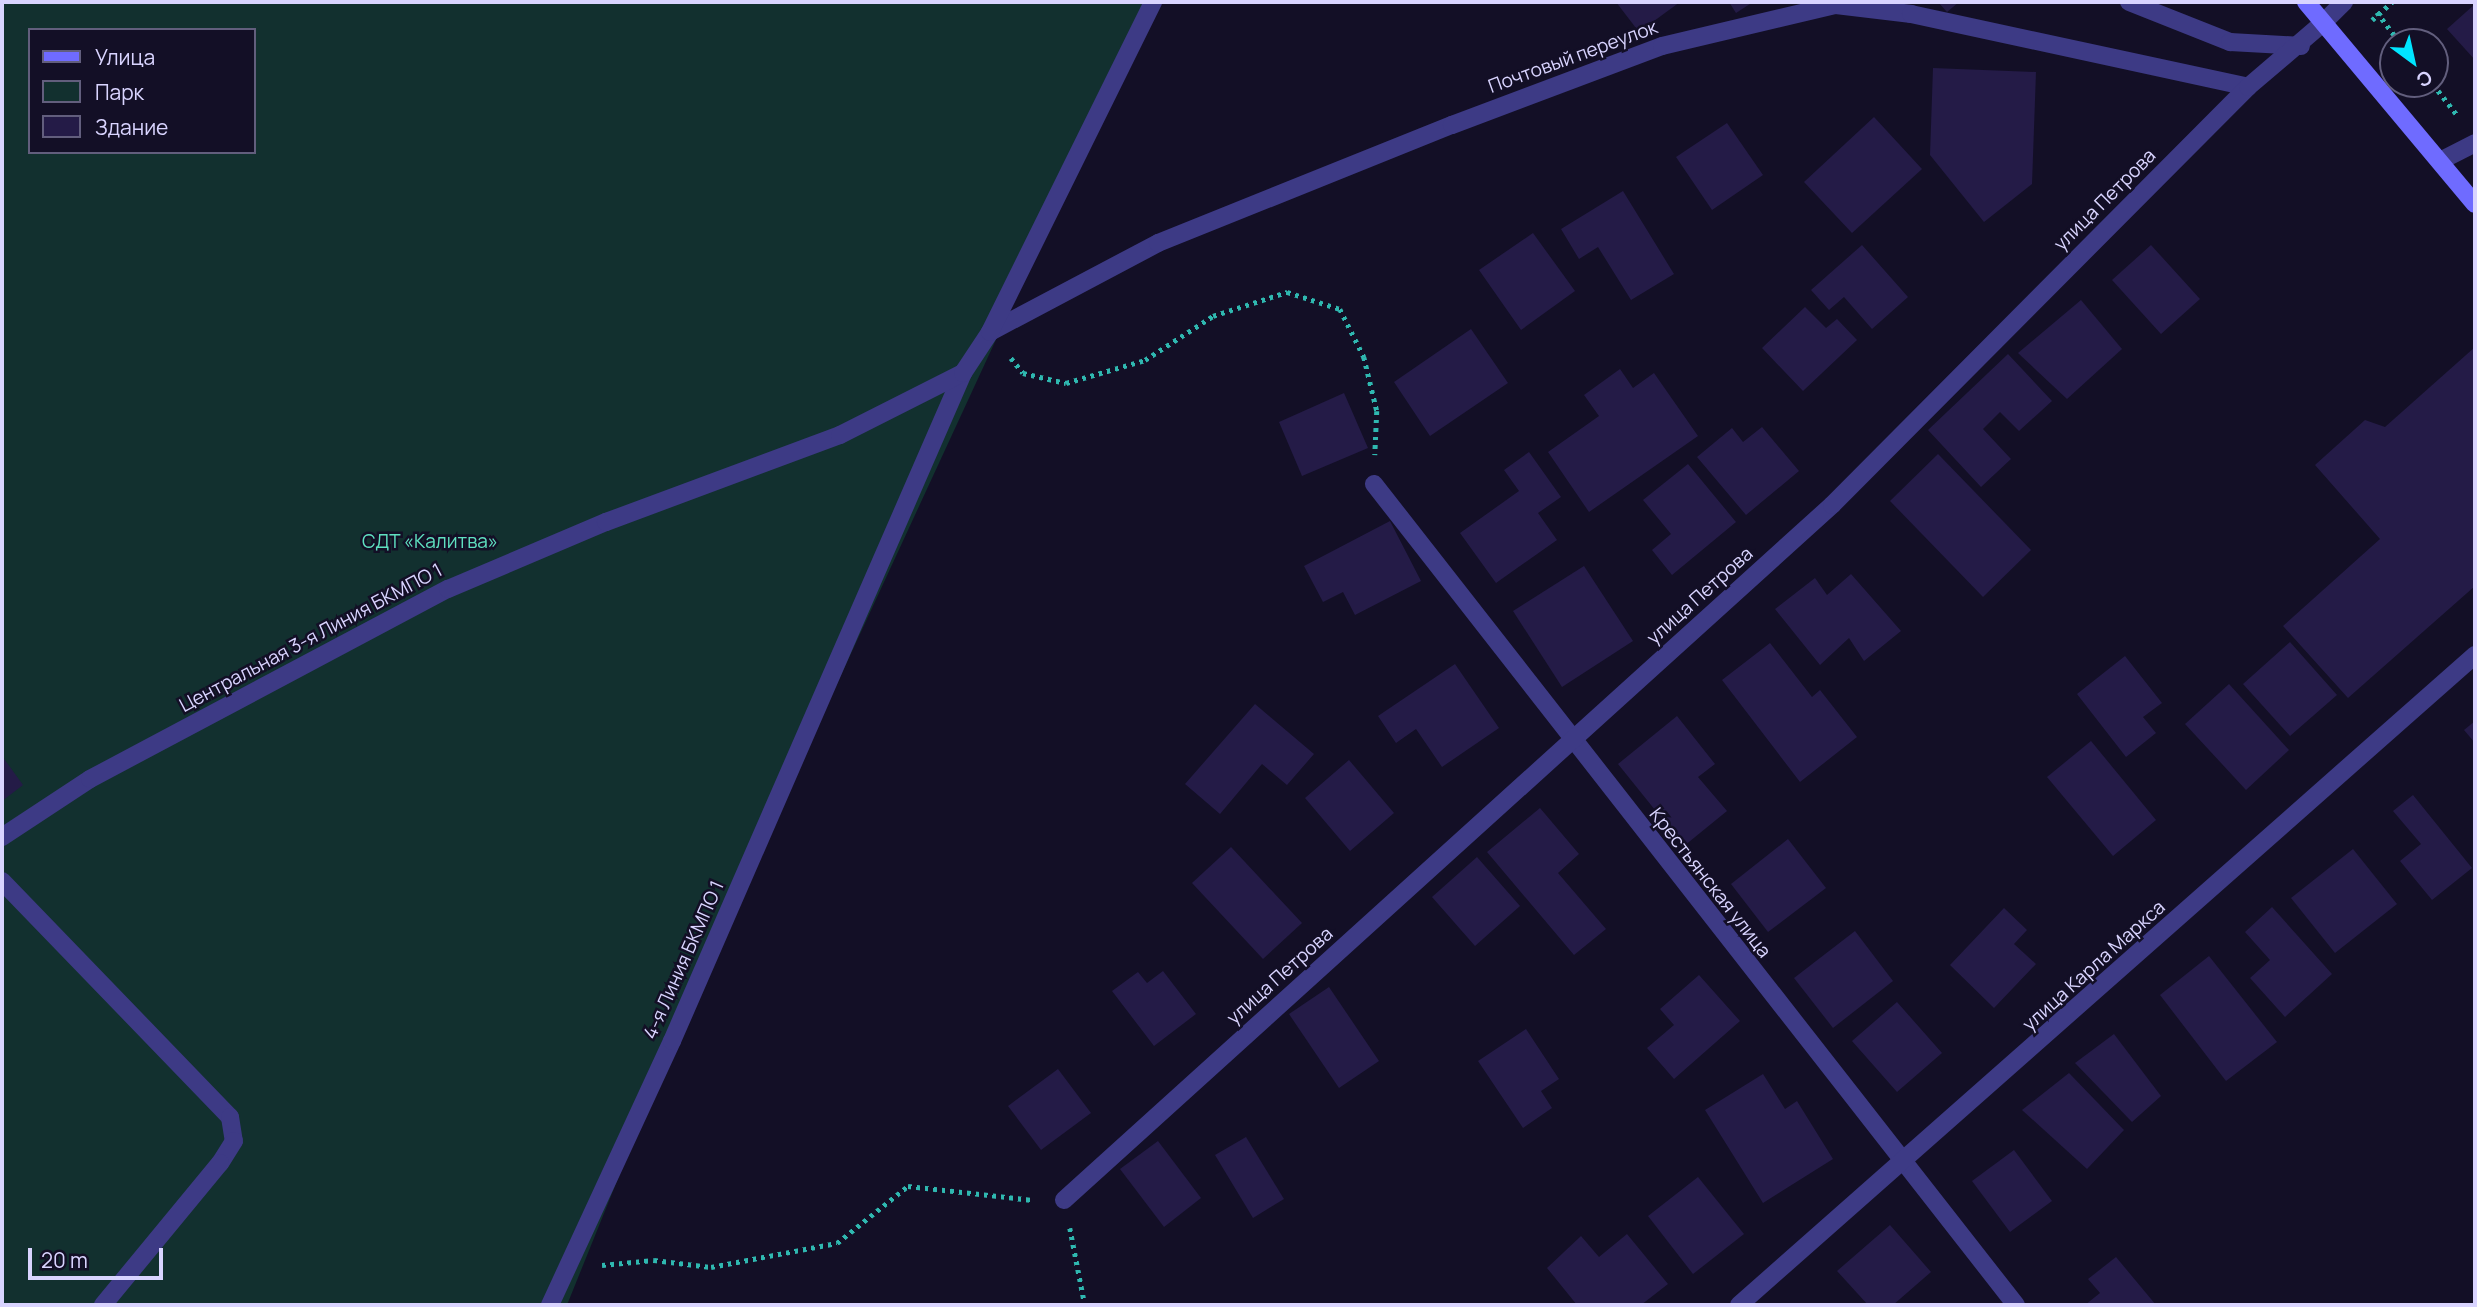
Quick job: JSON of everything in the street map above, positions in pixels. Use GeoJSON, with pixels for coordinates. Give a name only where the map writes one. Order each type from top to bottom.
{"type":"FeatureCollection","features":[{"type":"Feature","properties":{"kind":"main road"},"geometry":{"type":"LineString","coordinates":[[2306,2],[2475,204]]}},
{"type":"Feature","properties":{"kind":"street","name":"4-я Линия БКМПО 1"},"geometry":{"type":"LineString","coordinates":[[550,1305],[853,629],[962,373],[990,332],[1153,2]]}},
{"type":"Feature","properties":{"kind":"street"},"geometry":{"type":"LineString","coordinates":[[2129,2],[2230,42],[2301,46]]}},
{"type":"Feature","properties":{"kind":"street","name":"улица Петрова"},"geometry":{"type":"LineString","coordinates":[[1064,1200],[1832,505],[2248,87],[2301,46],[2344,2]]}},
{"type":"Feature","properties":{"kind":"street","name":"Почтовый переулок"},"geometry":{"type":"LineString","coordinates":[[990,332],[1158,243],[1452,125],[1730,26],[1836,5],[1907,8],[2248,87]]}},
{"type":"Feature","properties":{"kind":"street"},"geometry":{"type":"LineString","coordinates":[[2440,161],[2471,136]]}},
{"type":"Feature","properties":{"kind":"street","name":"Центральная 3-я Линия БКМПО 1"},"geometry":{"type":"LineString","coordinates":[[2,837],[90,779],[448,589],[606,522],[840,435],[962,373]]}},
{"type":"Feature","properties":{"kind":"street","name":"Крестьянская улица"},"geometry":{"type":"LineString","coordinates":[[1374,484],[1572,741],[2016,1305]]}},
{"type":"Feature","properties":{"kind":"street","name":"улица Карла Маркса"},"geometry":{"type":"LineString","coordinates":[[1739,1305],[1905,1163],[2475,655]]}},
{"type":"Feature","properties":{"kind":"street"},"geometry":{"type":"LineString","coordinates":[[2,881],[230,1117],[234,1142],[220,1163],[103,1305]]}},
{"type":"Feature","properties":{"kind":"path"},"geometry":{"type":"LineString","coordinates":[[2373,8],[2389,28]]}},
{"type":"Feature","properties":{"kind":"path"},"geometry":{"type":"LineString","coordinates":[[2443,98],[2471,136]]}},
{"type":"Feature","properties":{"kind":"path"},"geometry":{"type":"LineString","coordinates":[[1023,373],[1066,383],[1145,360],[1213,316],[1287,292],[1340,309],[1364,357],[1377,411],[1374,484]]}},
{"type":"Feature","properties":{"kind":"path"},"geometry":{"type":"LineString","coordinates":[[567,1269],[654,1260],[711,1267],[838,1243],[908,1186],[998,1200],[1064,1200],[1085,1305]]}},
{"type":"Feature","properties":{"kind":"green space","name":"СДТ «Калитва»"},"geometry":{"type":"Polygon","coordinates":[[[2,2],[1152,2],[684,1015],[567,1305],[2,1305],[2,2]]]}},
{"type":"Feature","properties":{"kind":"building"},"geometry":{"type":"Polygon","coordinates":[[[1616,2],[1680,2],[1639,32],[1616,2]]]}},
{"type":"Feature","properties":{"kind":"building"},"geometry":{"type":"Polygon","coordinates":[[[1729,2],[1753,2],[1736,13],[1729,2]]]}},
{"type":"Feature","properties":{"kind":"building"},"geometry":{"type":"Polygon","coordinates":[[[1938,2],[1959,2],[1947,12],[1938,2]]]}},
{"type":"Feature","properties":{"kind":"building"},"geometry":{"type":"Polygon","coordinates":[[[2475,4],[2475,60],[2449,31],[2448,28],[2475,4]]]}},
{"type":"Feature","properties":{"kind":"building"},"geometry":{"type":"Polygon","coordinates":[[[1933,68],[2036,72],[2032,184],[1984,222],[1930,155],[1933,68]]]}},
{"type":"Feature","properties":{"kind":"building"},"geometry":{"type":"Polygon","coordinates":[[[1874,117],[1922,169],[1852,233],[1804,182],[1874,117]]]}},
{"type":"Feature","properties":{"kind":"building"},"geometry":{"type":"Polygon","coordinates":[[[1727,123],[1763,175],[1712,210],[1676,157],[1727,123]]]}},
{"type":"Feature","properties":{"kind":"building"},"geometry":{"type":"Polygon","coordinates":[[[1623,191],[1674,274],[1631,300],[1598,247],[1579,259],[1561,229],[1623,191]]]}},
{"type":"Feature","properties":{"kind":"building"},"geometry":{"type":"Polygon","coordinates":[[[1533,233],[1575,291],[1521,330],[1479,270],[1533,233]]]}},
{"type":"Feature","properties":{"kind":"building"},"geometry":{"type":"Polygon","coordinates":[[[1862,245],[1908,297],[1872,329],[1844,297],[1829,310],[1811,290],[1862,245]]]}},
{"type":"Feature","properties":{"kind":"building"},"geometry":{"type":"Polygon","coordinates":[[[2151,245],[2200,299],[2161,334],[2112,280],[2151,245]]]}},
{"type":"Feature","properties":{"kind":"building"},"geometry":{"type":"Polygon","coordinates":[[[2081,300],[2122,349],[2067,399],[2018,353],[2081,300]]]}},
{"type":"Feature","properties":{"kind":"building"},"geometry":{"type":"Polygon","coordinates":[[[1805,307],[1826,328],[1837,319],[1857,340],[1803,391],[1762,348],[1805,307]]]}},
{"type":"Feature","properties":{"kind":"building"},"geometry":{"type":"Polygon","coordinates":[[[1471,329],[1508,383],[1430,436],[1394,382],[1471,329]]]}},
{"type":"Feature","properties":{"kind":"building"},"geometry":{"type":"Polygon","coordinates":[[[2475,347],[2475,586],[2348,698],[2283,626],[2380,539],[2315,465],[2365,420],[2385,427],[2475,347]]]}},
{"type":"Feature","properties":{"kind":"building"},"geometry":{"type":"Polygon","coordinates":[[[2008,354],[2052,401],[2019,431],[2000,412],[1983,429],[2011,459],[1981,487],[1928,430],[2008,354]]]}},
{"type":"Feature","properties":{"kind":"building"},"geometry":{"type":"Polygon","coordinates":[[[1620,369],[1633,388],[1654,373],[1698,436],[1589,512],[1548,452],[1599,416],[1584,395],[1620,369]]]}},
{"type":"Feature","properties":{"kind":"building"},"geometry":{"type":"Polygon","coordinates":[[[1344,393],[1368,448],[1302,476],[1279,422],[1344,393]]]}},
{"type":"Feature","properties":{"kind":"building"},"geometry":{"type":"Polygon","coordinates":[[[1762,427],[1799,471],[1746,515],[1697,457],[1732,428],[1743,442],[1762,427]]]}},
{"type":"Feature","properties":{"kind":"building"},"geometry":{"type":"Polygon","coordinates":[[[1529,452],[1561,497],[1538,513],[1557,540],[1496,583],[1460,533],[1519,491],[1504,470],[1529,452]]]}},
{"type":"Feature","properties":{"kind":"building"},"geometry":{"type":"Polygon","coordinates":[[[1938,454],[2031,550],[1983,597],[1890,501],[1938,454]]]}},
{"type":"Feature","properties":{"kind":"building"},"geometry":{"type":"Polygon","coordinates":[[[1688,464],[1736,522],[1672,575],[1652,550],[1671,534],[1643,500],[1688,464]]]}},
{"type":"Feature","properties":{"kind":"building"},"geometry":{"type":"Polygon","coordinates":[[[1390,521],[1421,581],[1355,615],[1343,592],[1323,602],[1304,566],[1390,521]]]}},
{"type":"Feature","properties":{"kind":"building"},"geometry":{"type":"Polygon","coordinates":[[[1584,566],[1633,641],[1562,687],[1513,611],[1584,566]]]}},
{"type":"Feature","properties":{"kind":"building"},"geometry":{"type":"Polygon","coordinates":[[[1851,574],[1901,631],[1864,661],[1849,638],[1820,665],[1775,609],[1815,578],[1827,595],[1851,574]]]}},
{"type":"Feature","properties":{"kind":"building"},"geometry":{"type":"Polygon","coordinates":[[[2290,642],[2337,695],[2290,736],[2243,684],[2290,642]]]}},
{"type":"Feature","properties":{"kind":"building"},"geometry":{"type":"Polygon","coordinates":[[[1770,643],[1812,697],[1820,690],[1857,737],[1800,782],[1722,680],[1770,643]]]}},
{"type":"Feature","properties":{"kind":"building"},"geometry":{"type":"Polygon","coordinates":[[[2125,656],[2162,703],[2143,717],[2156,733],[2126,757],[2077,694],[2125,656]]]}},
{"type":"Feature","properties":{"kind":"building"},"geometry":{"type":"Polygon","coordinates":[[[1455,664],[1499,728],[1442,767],[1416,729],[1396,743],[1378,716],[1455,664]]]}},
{"type":"Feature","properties":{"kind":"building"},"geometry":{"type":"Polygon","coordinates":[[[2229,684],[2289,750],[2246,790],[2185,724],[2229,684]]]}},
{"type":"Feature","properties":{"kind":"building"},"geometry":{"type":"Polygon","coordinates":[[[1255,704],[1314,754],[1287,785],[1262,764],[1220,814],[1185,784],[1255,704]]]}},
{"type":"Feature","properties":{"kind":"building"},"geometry":{"type":"Polygon","coordinates":[[[1677,716],[1715,764],[1698,777],[1727,811],[1684,846],[1618,764],[1677,716]]]}},
{"type":"Feature","properties":{"kind":"building"},"geometry":{"type":"Polygon","coordinates":[[[2475,721],[2475,743],[2464,730],[2475,721]]]}},
{"type":"Feature","properties":{"kind":"building"},"geometry":{"type":"Polygon","coordinates":[[[2091,741],[2156,820],[2113,856],[2047,777],[2091,741]]]}},
{"type":"Feature","properties":{"kind":"building"},"geometry":{"type":"Polygon","coordinates":[[[2,756],[23,785],[2,801],[2,756]]]}},
{"type":"Feature","properties":{"kind":"building"},"geometry":{"type":"Polygon","coordinates":[[[1349,760],[1394,813],[1350,851],[1305,798],[1349,760]]]}},
{"type":"Feature","properties":{"kind":"building"},"geometry":{"type":"Polygon","coordinates":[[[2413,795],[2472,868],[2432,900],[2400,861],[2421,844],[2393,811],[2413,795]]]}},
{"type":"Feature","properties":{"kind":"building"},"geometry":{"type":"Polygon","coordinates":[[[1540,808],[1579,854],[1558,873],[1606,929],[1574,955],[1487,852],[1540,808]]]}},
{"type":"Feature","properties":{"kind":"building"},"geometry":{"type":"Polygon","coordinates":[[[1788,839],[1826,888],[1768,932],[1731,884],[1788,839]]]}},
{"type":"Feature","properties":{"kind":"building"},"geometry":{"type":"Polygon","coordinates":[[[1231,847],[1302,923],[1263,959],[1192,883],[1231,847]]]}},
{"type":"Feature","properties":{"kind":"building"},"geometry":{"type":"Polygon","coordinates":[[[2353,849],[2397,904],[2335,953],[2291,898],[2353,849]]]}},
{"type":"Feature","properties":{"kind":"building"},"geometry":{"type":"Polygon","coordinates":[[[1477,857],[1520,906],[1475,946],[1432,897],[1477,857]]]}},
{"type":"Feature","properties":{"kind":"building"},"geometry":{"type":"Polygon","coordinates":[[[2272,907],[2332,974],[2285,1017],[2250,978],[2270,960],[2245,932],[2272,907]]]}},
{"type":"Feature","properties":{"kind":"building"},"geometry":{"type":"Polygon","coordinates":[[[2004,908],[2027,930],[2014,944],[2036,964],[1994,1008],[1950,965],[2004,908]]]}},
{"type":"Feature","properties":{"kind":"building"},"geometry":{"type":"Polygon","coordinates":[[[1855,931],[1893,981],[1833,1028],[1794,978],[1855,931]]]}},
{"type":"Feature","properties":{"kind":"building"},"geometry":{"type":"Polygon","coordinates":[[[2209,956],[2277,1042],[2226,1081],[2160,995],[2209,956]]]}},
{"type":"Feature","properties":{"kind":"building"},"geometry":{"type":"Polygon","coordinates":[[[1163,971],[1196,1014],[1154,1046],[1112,991],[1138,972],[1147,983],[1163,971]]]}},
{"type":"Feature","properties":{"kind":"building"},"geometry":{"type":"Polygon","coordinates":[[[1699,975],[1740,1021],[1674,1079],[1647,1048],[1674,1025],[1660,1009],[1699,975]]]}},
{"type":"Feature","properties":{"kind":"building"},"geometry":{"type":"Polygon","coordinates":[[[1329,987],[1379,1061],[1339,1088],[1289,1014],[1329,987]]]}},
{"type":"Feature","properties":{"kind":"building"},"geometry":{"type":"Polygon","coordinates":[[[1897,1002],[1942,1053],[1897,1092],[1852,1041],[1897,1002]]]}},
{"type":"Feature","properties":{"kind":"building"},"geometry":{"type":"Polygon","coordinates":[[[1526,1029],[1559,1079],[1541,1091],[1552,1108],[1523,1128],[1478,1061],[1526,1029]]]}},
{"type":"Feature","properties":{"kind":"building"},"geometry":{"type":"Polygon","coordinates":[[[2114,1034],[2161,1096],[2132,1122],[2075,1063],[2114,1034]]]}},
{"type":"Feature","properties":{"kind":"building"},"geometry":{"type":"Polygon","coordinates":[[[1058,1069],[1091,1113],[1041,1150],[1008,1106],[1058,1069]]]}},
{"type":"Feature","properties":{"kind":"building"},"geometry":{"type":"Polygon","coordinates":[[[2069,1073],[2124,1130],[2087,1169],[2022,1110],[2069,1073]]]}},
{"type":"Feature","properties":{"kind":"building"},"geometry":{"type":"Polygon","coordinates":[[[1763,1074],[1785,1109],[1797,1101],[1833,1159],[1763,1203],[1705,1110],[1763,1074]]]}},
{"type":"Feature","properties":{"kind":"building"},"geometry":{"type":"Polygon","coordinates":[[[1246,1137],[1284,1199],[1253,1218],[1215,1155],[1246,1137]]]}},
{"type":"Feature","properties":{"kind":"building"},"geometry":{"type":"Polygon","coordinates":[[[1158,1141],[1201,1198],[1164,1227],[1120,1169],[1158,1141]]]}},
{"type":"Feature","properties":{"kind":"building"},"geometry":{"type":"Polygon","coordinates":[[[2014,1150],[2052,1201],[2010,1232],[1972,1181],[2014,1150]]]}},
{"type":"Feature","properties":{"kind":"building"},"geometry":{"type":"Polygon","coordinates":[[[1698,1177],[1744,1234],[1693,1274],[1648,1216],[1698,1177]]]}},
{"type":"Feature","properties":{"kind":"building"},"geometry":{"type":"Polygon","coordinates":[[[1890,1225],[1931,1272],[1893,1305],[1868,1305],[1837,1271],[1890,1225]]]}},
{"type":"Feature","properties":{"kind":"building"},"geometry":{"type":"Polygon","coordinates":[[[1627,1234],[1668,1284],[1641,1305],[1577,1305],[1547,1268],[1581,1236],[1599,1257],[1627,1234]]]}},
{"type":"Feature","properties":{"kind":"building"},"geometry":{"type":"Polygon","coordinates":[[[2116,1257],[2156,1305],[2085,1305],[2100,1293],[2088,1279],[2116,1257]]]}}]}
